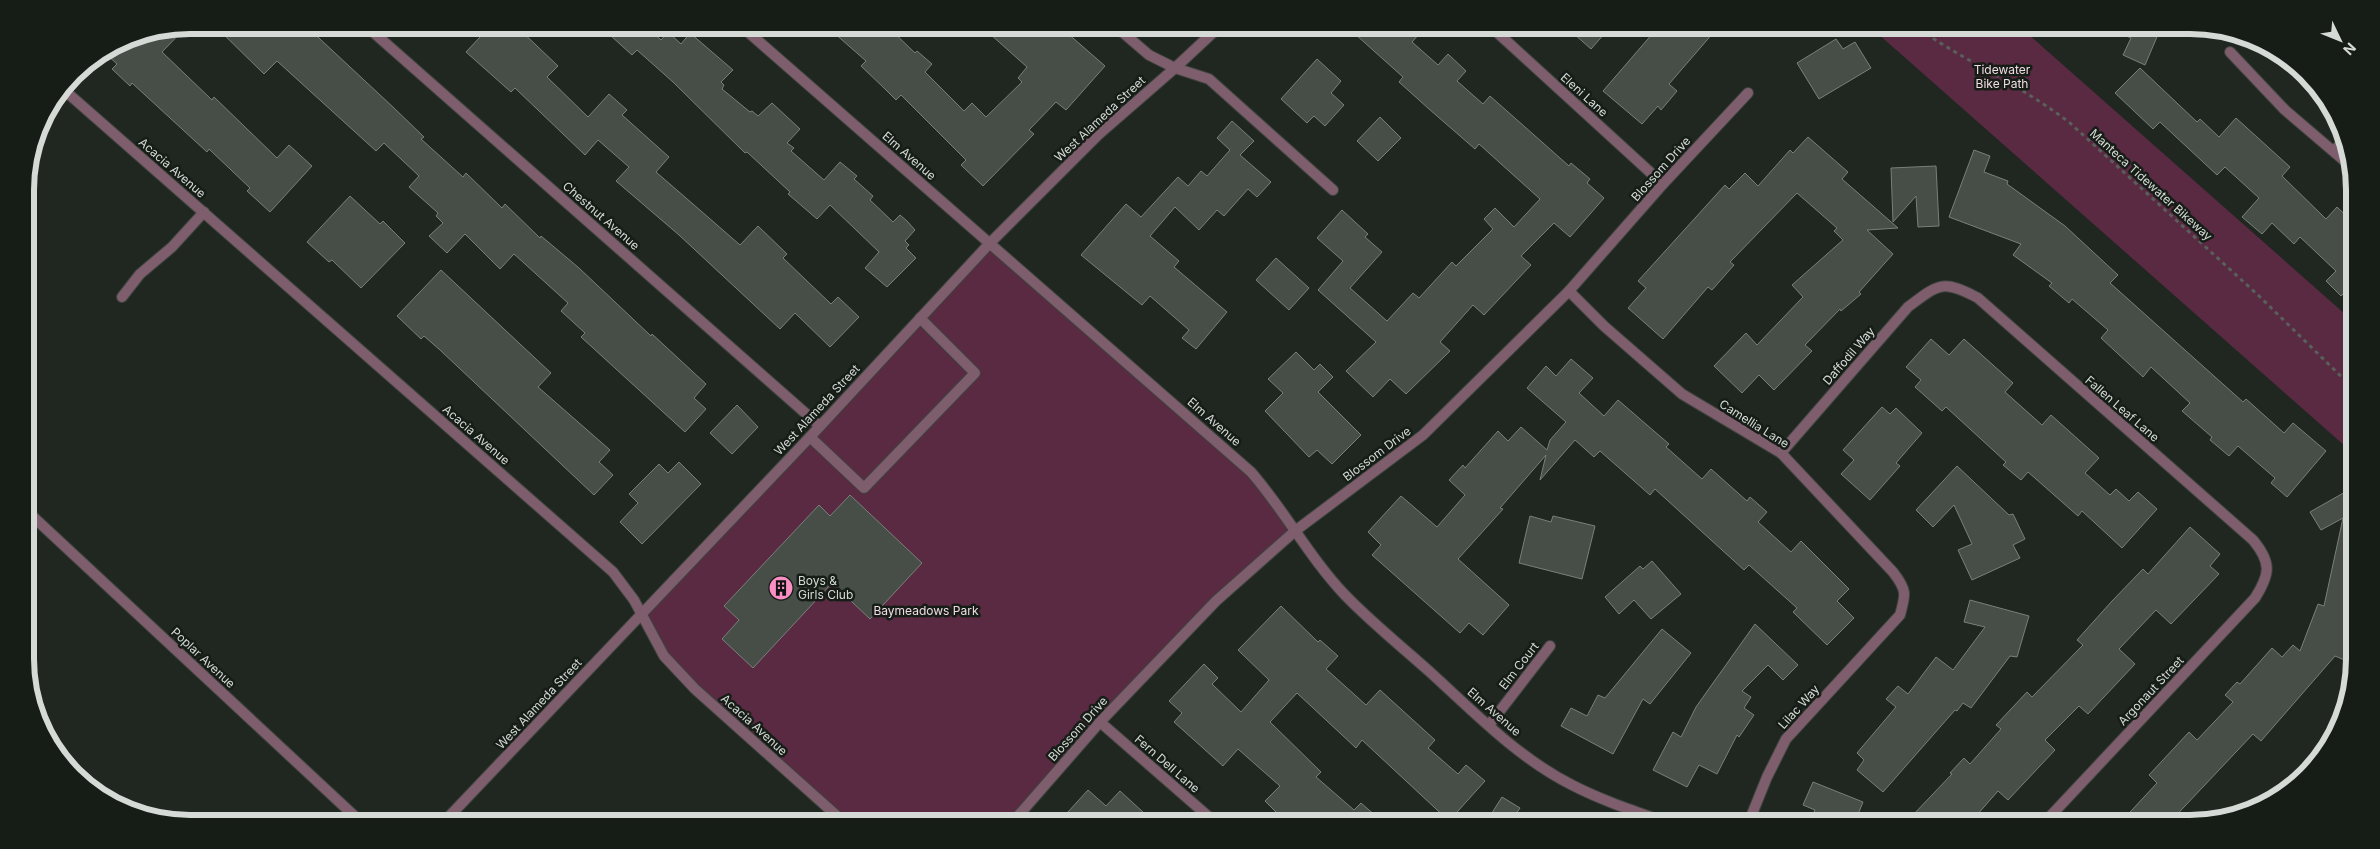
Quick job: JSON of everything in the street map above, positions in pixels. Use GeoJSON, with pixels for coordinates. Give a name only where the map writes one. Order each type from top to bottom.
{"type":"FeatureCollection","features":[{"type":"Feature","properties":{"kind":"street","name":"Chestnut Avenue"},"geometry":{"type":"LineString","coordinates":[[375,34],[820,426]]}},
{"type":"Feature","properties":{"kind":"street","name":"Elm Avenue"},"geometry":{"type":"LineString","coordinates":[[750,34],[1251,472],[1268,492],[1304,546],[1346,596],[1489,725],[1522,753],[1570,785],[1610,803],[1645,815]]}},
{"type":"Feature","properties":{"kind":"street"},"geometry":{"type":"LineString","coordinates":[[1124,34],[1149,56],[1208,80],[1333,190]]}},
{"type":"Feature","properties":{"kind":"street","name":"West Alameda Street"},"geometry":{"type":"LineString","coordinates":[[451,815],[810,437],[990,243],[1098,135],[1211,34]]}},
{"type":"Feature","properties":{"kind":"street","name":"Eleni Lane"},"geometry":{"type":"LineString","coordinates":[[1499,34],[1663,184]]}},
{"type":"Feature","properties":{"kind":"street"},"geometry":{"type":"LineString","coordinates":[[2230,52],[2285,110],[2343,159]]}},
{"type":"Feature","properties":{"kind":"street","name":"Acacia Avenue"},"geometry":{"type":"LineString","coordinates":[[68,93],[613,572],[641,614],[664,656],[695,689],[836,815]]}},
{"type":"Feature","properties":{"kind":"street","name":"Blossom Drive"},"geometry":{"type":"LineString","coordinates":[[1019,815],[1100,722],[1216,602],[1295,531],[1423,435],[1569,291],[1663,184],[1748,93]]}},
{"type":"Feature","properties":{"kind":"street"},"geometry":{"type":"LineString","coordinates":[[2334,151],[2339,146]]}},
{"type":"Feature","properties":{"kind":"street"},"geometry":{"type":"LineString","coordinates":[[122,297],[140,274],[172,247],[204,212]]}},
{"type":"Feature","properties":{"kind":"street","name":"Daffodil Way"},"geometry":{"type":"LineString","coordinates":[[1781,453],[1908,307],[1932,289],[1943,285]]}},
{"type":"Feature","properties":{"kind":"street","name":"Fallen Leaf Lane"},"geometry":{"type":"LineString","coordinates":[[1943,285],[1956,286],[1978,298],[2253,540],[2263,552],[2268,570]]}},
{"type":"Feature","properties":{"kind":"street","name":"Camellia Lane"},"geometry":{"type":"LineString","coordinates":[[1569,291],[1604,326],[1682,394],[1781,453],[1893,572],[1902,584],[1906,595],[1900,615],[1893,622]]}},
{"type":"Feature","properties":{"kind":"street"},"geometry":{"type":"LineString","coordinates":[[810,437],[864,488],[975,373],[920,318]]}},
{"type":"Feature","properties":{"kind":"street","name":"Poplar Avenue"},"geometry":{"type":"LineString","coordinates":[[34,517],[353,815]]}},
{"type":"Feature","properties":{"kind":"street","name":"Argonaut Street"},"geometry":{"type":"LineString","coordinates":[[2051,815],[2255,598],[2266,581],[2268,570]]}},
{"type":"Feature","properties":{"kind":"street","name":"Lilac Way"},"geometry":{"type":"LineString","coordinates":[[1752,815],[1767,777],[1786,739],[1893,622]]}},
{"type":"Feature","properties":{"kind":"street","name":"Elm Court"},"geometry":{"type":"LineString","coordinates":[[1489,725],[1550,646]]}},
{"type":"Feature","properties":{"kind":"street","name":"Fern Dell Lane"},"geometry":{"type":"LineString","coordinates":[[1100,722],[1207,815]]}},
{"type":"Feature","properties":{"kind":"path","name":"Manteca Tidewater Bikeway"},"geometry":{"type":"LineString","coordinates":[[1926,34],[2042,101],[2070,123],[2258,295],[2346,381]]}},
{"type":"Feature","properties":{"kind":"green space","name":"Tidewater Bike Path"},"geometry":{"type":"Polygon","coordinates":[[[1878,34],[2028,34],[2346,315],[2346,447],[1878,34]]]}},
{"type":"Feature","properties":{"kind":"green space","name":"Baymeadows Park"},"geometry":{"type":"Polygon","coordinates":[[[990,243],[1251,472],[1295,531],[1216,601],[1019,815],[836,815],[664,656],[641,614],[990,243]]]}},
{"type":"Feature","properties":{"kind":"building"},"geometry":{"type":"Polygon","coordinates":[[[179,34],[162,52],[212,100],[214,97],[277,158],[289,145],[312,166],[270,212],[247,191],[250,188],[209,149],[207,152],[132,83],[130,86],[112,69],[117,64],[109,57],[121,50],[140,42],[179,34]]]}},
{"type":"Feature","properties":{"kind":"building"},"geometry":{"type":"Polygon","coordinates":[[[223,34],[315,34],[394,108],[424,137],[421,139],[463,177],[466,173],[502,208],[505,204],[540,238],[541,236],[579,268],[651,336],[652,334],[706,384],[694,398],[706,409],[685,432],[581,337],[585,333],[561,311],[568,303],[514,254],[500,269],[465,234],[447,253],[429,236],[443,223],[436,216],[438,213],[409,187],[419,176],[384,143],[376,151],[277,61],[264,74],[223,34]]]}},
{"type":"Feature","properties":{"kind":"building"},"geometry":{"type":"Polygon","coordinates":[[[479,34],[524,34],[558,66],[547,77],[588,117],[609,94],[627,110],[622,115],[669,157],[656,172],[740,245],[758,226],[787,254],[783,258],[831,304],[838,297],[859,317],[830,347],[795,313],[780,329],[679,235],[616,181],[629,167],[598,140],[585,155],[515,88],[511,92],[466,52],[481,36],[479,34]]]}},
{"type":"Feature","properties":{"kind":"building"},"geometry":{"type":"Polygon","coordinates":[[[609,34],[655,34],[661,40],[666,34],[670,34],[681,44],[691,34],[733,70],[721,82],[724,85],[722,89],[750,112],[752,111],[758,116],[772,103],[800,129],[787,143],[794,148],[791,151],[824,180],[840,162],[857,176],[854,179],[873,196],[870,200],[893,222],[900,215],[907,221],[915,230],[905,241],[909,245],[906,248],[916,258],[887,287],[865,268],[879,252],[830,205],[817,219],[788,194],[790,192],[747,152],[745,153],[673,82],[637,50],[632,55],[609,34]]]}},
{"type":"Feature","properties":{"kind":"building"},"geometry":{"type":"Polygon","coordinates":[[[835,34],[895,34],[915,53],[917,51],[932,64],[925,72],[964,111],[972,103],[986,117],[1022,82],[1018,78],[1027,67],[990,34],[1068,34],[1105,66],[1066,110],[1056,102],[1029,130],[1034,134],[983,186],[961,165],[966,160],[901,95],[896,100],[861,66],[866,61],[835,34]]]}},
{"type":"Feature","properties":{"kind":"building"},"geometry":{"type":"Polygon","coordinates":[[[1355,34],[1419,34],[1412,42],[1438,65],[1448,54],[1466,71],[1457,81],[1483,104],[1490,96],[1569,166],[1571,163],[1590,179],[1587,183],[1604,198],[1570,237],[1554,223],[1521,256],[1531,265],[1484,315],[1473,305],[1440,342],[1450,351],[1406,394],[1390,379],[1373,397],[1346,371],[1376,342],[1318,290],[1343,261],[1317,238],[1342,210],[1368,234],[1365,237],[1382,252],[1350,288],[1387,321],[1413,293],[1419,298],[1452,262],[1456,266],[1493,229],[1484,219],[1495,208],[1514,227],[1540,199],[1479,144],[1475,149],[1429,109],[1399,82],[1403,77],[1355,34]]]}},
{"type":"Feature","properties":{"kind":"building"},"geometry":{"type":"Polygon","coordinates":[[[1574,34],[1604,34],[1591,49],[1574,34]]]}},
{"type":"Feature","properties":{"kind":"building"},"geometry":{"type":"Polygon","coordinates":[[[1652,34],[1712,34],[1669,84],[1677,91],[1661,110],[1658,106],[1642,124],[1603,91],[1652,34]]]}},
{"type":"Feature","properties":{"kind":"building"},"geometry":{"type":"Polygon","coordinates":[[[2122,34],[2158,34],[2145,65],[2123,55],[2131,38],[2122,34]]]}},
{"type":"Feature","properties":{"kind":"building"},"geometry":{"type":"Polygon","coordinates":[[[1836,39],[1843,49],[1855,42],[1871,68],[1819,99],[1797,63],[1836,39]]]}},
{"type":"Feature","properties":{"kind":"building"},"geometry":{"type":"Polygon","coordinates":[[[1317,59],[1341,81],[1331,93],[1344,105],[1325,126],[1314,116],[1307,123],[1281,99],[1317,59]]]}},
{"type":"Feature","properties":{"kind":"building"},"geometry":{"type":"Polygon","coordinates":[[[2140,68],[2197,122],[2200,119],[2219,137],[2236,118],[2290,167],[2282,176],[2326,219],[2337,207],[2346,215],[2346,291],[2341,296],[2326,281],[2336,271],[2300,237],[2294,244],[2272,223],[2262,234],[2242,217],[2259,198],[2225,167],[2217,175],[2160,122],[2153,129],[2115,93],[2140,68]]]}},
{"type":"Feature","properties":{"kind":"building"},"geometry":{"type":"Polygon","coordinates":[[[1380,117],[1401,138],[1378,161],[1357,141],[1380,117]]]}},
{"type":"Feature","properties":{"kind":"building"},"geometry":{"type":"Polygon","coordinates":[[[1232,121],[1254,141],[1240,155],[1271,182],[1257,197],[1248,189],[1224,216],[1217,210],[1199,230],[1175,207],[1150,236],[1179,261],[1174,267],[1227,312],[1196,349],[1182,338],[1189,330],[1150,296],[1142,305],[1081,255],[1126,204],[1141,217],[1178,177],[1188,186],[1201,171],[1207,176],[1230,150],[1217,138],[1232,121]]]}},
{"type":"Feature","properties":{"kind":"building"},"geometry":{"type":"Polygon","coordinates":[[[1808,137],[1848,172],[1842,179],[1898,228],[1867,230],[1893,254],[1859,292],[1861,294],[1841,311],[1840,309],[1805,345],[1812,351],[1774,390],[1759,375],[1742,393],[1714,366],[1746,333],[1757,345],[1803,297],[1792,285],[1843,240],[1834,231],[1837,228],[1797,193],[1730,262],[1734,265],[1712,290],[1708,287],[1663,339],[1628,308],[1646,288],[1638,281],[1725,185],[1729,189],[1745,173],[1758,186],[1790,150],[1793,153],[1808,137]]]}},
{"type":"Feature","properties":{"kind":"building"},"geometry":{"type":"Polygon","coordinates":[[[1974,150],[1990,156],[1984,172],[2008,181],[2007,184],[2065,226],[2118,275],[2110,283],[2243,402],[2246,399],[2284,433],[2293,423],[2326,451],[2287,497],[2271,483],[2275,478],[2238,446],[2229,456],[2210,440],[2212,437],[2182,411],[2190,403],[2151,367],[2143,377],[2101,338],[2108,330],[2072,299],[2069,303],[2049,286],[2052,283],[2013,255],[2021,244],[1949,217],[1974,150]]]}},
{"type":"Feature","properties":{"kind":"building"},"geometry":{"type":"Polygon","coordinates":[[[1936,166],[1939,226],[1918,227],[1916,196],[1893,222],[1891,168],[1936,166]]]}},
{"type":"Feature","properties":{"kind":"building"},"geometry":{"type":"Polygon","coordinates":[[[350,196],[380,224],[383,221],[405,243],[361,288],[332,260],[329,262],[307,242],[350,196]]]}},
{"type":"Feature","properties":{"kind":"building"},"geometry":{"type":"Polygon","coordinates":[[[1276,258],[1309,288],[1289,310],[1256,280],[1276,258]]]}},
{"type":"Feature","properties":{"kind":"building"},"geometry":{"type":"Polygon","coordinates":[[[441,270],[551,373],[538,387],[610,450],[599,462],[613,475],[594,495],[440,350],[424,336],[421,339],[397,316],[441,270]]]}},
{"type":"Feature","properties":{"kind":"building"},"geometry":{"type":"Polygon","coordinates":[[[1931,339],[1949,355],[1964,339],[2013,383],[2005,392],[2042,425],[2051,415],[2099,458],[2085,473],[2110,495],[2116,489],[2129,501],[2138,492],[2157,509],[2122,548],[2082,511],[2078,516],[2028,472],[2021,480],[2003,465],[2006,462],[1946,407],[1942,411],[1915,387],[1921,380],[1906,367],[1931,339]]]}},
{"type":"Feature","properties":{"kind":"building"},"geometry":{"type":"Polygon","coordinates":[[[1296,352],[1314,370],[1320,364],[1333,377],[1318,392],[1361,435],[1332,464],[1317,450],[1309,457],[1265,411],[1283,393],[1268,379],[1296,352]]]}},
{"type":"Feature","properties":{"kind":"building"},"geometry":{"type":"Polygon","coordinates":[[[1571,359],[1593,378],[1579,393],[1604,416],[1618,400],[1669,444],[1666,447],[1702,479],[1711,469],[1747,501],[1750,497],[1767,512],[1758,522],[1791,552],[1801,541],[1849,589],[1837,601],[1854,618],[1827,645],[1793,612],[1797,608],[1749,565],[1744,570],[1655,489],[1650,495],[1600,451],[1594,457],[1575,440],[1540,480],[1546,455],[1500,508],[1503,509],[1458,559],[1509,605],[1483,635],[1469,623],[1460,633],[1372,555],[1381,545],[1368,532],[1401,496],[1437,527],[1465,495],[1449,480],[1463,465],[1465,468],[1498,431],[1508,441],[1521,427],[1547,450],[1550,440],[1566,422],[1527,388],[1546,366],[1556,376],[1571,359]]]}},
{"type":"Feature","properties":{"kind":"building"},"geometry":{"type":"Polygon","coordinates":[[[737,405],[758,427],[732,454],[710,433],[737,405]]]}},
{"type":"Feature","properties":{"kind":"building"},"geometry":{"type":"Polygon","coordinates":[[[1882,407],[1890,414],[1896,408],[1922,433],[1896,463],[1900,466],[1870,500],[1841,474],[1854,460],[1843,450],[1882,407]]]}},
{"type":"Feature","properties":{"kind":"building"},"geometry":{"type":"Polygon","coordinates":[[[679,462],[701,484],[642,544],[620,522],[638,503],[629,494],[659,464],[668,473],[679,462]]]}},
{"type":"Feature","properties":{"kind":"building"},"geometry":{"type":"Polygon","coordinates":[[[1957,466],[2009,515],[2013,514],[2025,539],[2013,545],[2020,558],[1972,580],[1958,550],[1972,544],[1954,505],[1933,527],[1916,510],[1957,466]]]}},
{"type":"Feature","properties":{"kind":"building"},"geometry":{"type":"Polygon","coordinates":[[[2346,492],[2346,661],[2335,656],[2261,741],[2253,734],[2176,815],[2127,815],[2157,783],[2149,775],[2189,732],[2197,740],[2233,702],[2225,695],[2237,682],[2240,684],[2272,648],[2282,657],[2293,645],[2300,651],[2318,604],[2324,606],[2343,518],[2321,530],[2310,512],[2346,492]]]}},
{"type":"Feature","properties":{"kind":"building","name":"Boys & Girls Club"},"geometry":{"type":"Polygon","coordinates":[[[850,495],[922,563],[870,619],[832,583],[753,668],[722,639],[739,620],[724,606],[819,505],[830,516],[850,495]]]}},
{"type":"Feature","properties":{"kind":"building"},"geometry":{"type":"Polygon","coordinates":[[[1530,516],[1551,522],[1553,516],[1595,526],[1582,579],[1519,563],[1530,516]]]}},
{"type":"Feature","properties":{"kind":"building"},"geometry":{"type":"Polygon","coordinates":[[[2190,527],[2220,554],[2210,566],[2219,574],[2171,624],[2156,610],[2119,649],[2135,664],[2088,714],[2079,706],[2045,740],[2055,750],[2008,800],[1998,791],[1977,815],[1913,815],[1952,774],[1950,773],[1964,758],[1970,764],[2001,729],[1996,725],[2027,692],[2032,697],[2083,645],[2077,640],[2143,569],[2148,574],[2190,527]]]}},
{"type":"Feature","properties":{"kind":"building"},"geometry":{"type":"Polygon","coordinates":[[[1652,561],[1681,594],[1651,619],[1634,600],[1619,614],[1605,597],[1640,566],[1643,569],[1652,561]]]}},
{"type":"Feature","properties":{"kind":"building"},"geometry":{"type":"Polygon","coordinates":[[[1970,600],[2029,616],[2017,657],[2010,656],[1971,708],[1963,703],[1957,711],[1955,710],[1883,792],[1857,770],[1864,760],[1857,753],[1896,707],[1886,699],[1898,686],[1908,694],[1936,657],[1953,670],[1985,627],[1964,622],[1970,600]]]}},
{"type":"Feature","properties":{"kind":"building"},"geometry":{"type":"Polygon","coordinates":[[[1281,606],[1318,642],[1320,640],[1338,656],[1326,669],[1366,705],[1380,690],[1435,740],[1428,748],[1458,774],[1466,765],[1485,781],[1454,815],[1443,815],[1362,740],[1356,748],[1297,693],[1270,722],[1321,772],[1316,777],[1354,810],[1361,803],[1375,815],[1279,815],[1265,801],[1280,786],[1238,749],[1223,766],[1174,722],[1182,713],[1169,701],[1204,664],[1218,678],[1212,684],[1241,712],[1269,680],[1238,650],[1281,606]]]}},
{"type":"Feature","properties":{"kind":"building"},"geometry":{"type":"Polygon","coordinates":[[[1755,624],[1798,665],[1783,680],[1768,665],[1742,691],[1751,697],[1744,708],[1754,715],[1739,737],[1737,735],[1717,774],[1699,765],[1687,787],[1653,770],[1673,732],[1681,737],[1696,707],[1755,624]]]}},
{"type":"Feature","properties":{"kind":"building"},"geometry":{"type":"Polygon","coordinates":[[[1662,629],[1691,653],[1650,704],[1643,699],[1613,754],[1561,726],[1571,708],[1587,716],[1598,695],[1605,698],[1662,629]]]}},
{"type":"Feature","properties":{"kind":"building"},"geometry":{"type":"Polygon","coordinates":[[[1813,782],[1863,802],[1858,815],[1813,815],[1815,810],[1803,805],[1813,782]]]}},
{"type":"Feature","properties":{"kind":"building"},"geometry":{"type":"Polygon","coordinates":[[[1088,790],[1106,806],[1120,791],[1146,815],[1065,815],[1088,790]]]}},
{"type":"Feature","properties":{"kind":"building"},"geometry":{"type":"Polygon","coordinates":[[[1502,797],[1520,808],[1515,815],[1491,815],[1502,797]]]}},
{"type":"Feature","properties":{"kind":"place","name":"Boys & Girls Club"},"geometry":{"type":"Point","coordinates":[781,588]}}]}
